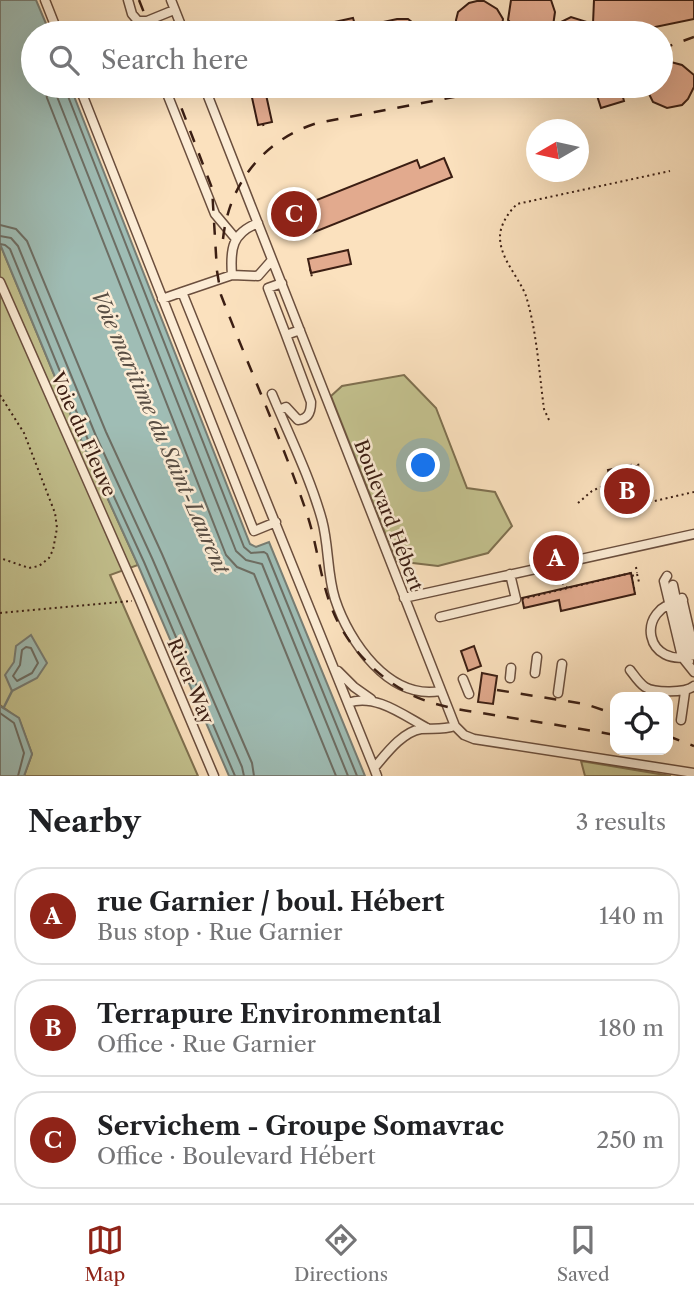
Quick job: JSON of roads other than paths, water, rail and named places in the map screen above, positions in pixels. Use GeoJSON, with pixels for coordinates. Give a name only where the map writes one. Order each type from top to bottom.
{"type":"FeatureCollection","features":[{"type":"Feature","properties":{"kind":"street"},"geometry":{"type":"LineString","coordinates":[[46,0],[54,21]]}},
{"type":"Feature","properties":{"kind":"street"},"geometry":{"type":"LineString","coordinates":[[128,0],[138,21],[147,21],[174,10]]}},
{"type":"Feature","properties":{"kind":"street"},"geometry":{"type":"LineString","coordinates":[[170,0],[179,21]]}},
{"type":"Feature","properties":{"kind":"street"},"geometry":{"type":"LineString","coordinates":[[84,98],[254,531],[276,522]]}},
{"type":"Feature","properties":{"kind":"street"},"geometry":{"type":"LineString","coordinates":[[169,98],[215,214],[236,239]]}},
{"type":"Feature","properties":{"kind":"street","name":"Boulevard Hébert"},"geometry":{"type":"LineString","coordinates":[[209,98],[455,726]]}},
{"type":"Feature","properties":{"kind":"street"},"geometry":{"type":"LineString","coordinates":[[232,275],[230,260],[236,239],[241,231],[258,223]]}},
{"type":"Feature","properties":{"kind":"street"},"geometry":{"type":"LineString","coordinates":[[162,299],[232,275],[258,276],[272,260]]}},
{"type":"Feature","properties":{"kind":"street","name":"Voie du Fleuve"},"geometry":{"type":"LineString","coordinates":[[0,282],[139,598]]}},
{"type":"Feature","properties":{"kind":"street"},"geometry":{"type":"LineString","coordinates":[[279,410],[286,407],[294,418],[302,420],[311,412],[311,402],[268,288],[282,284]]}},
{"type":"Feature","properties":{"kind":"street"},"geometry":{"type":"LineString","coordinates":[[182,292],[375,772],[406,736],[421,729],[443,730],[455,726],[464,735],[474,739],[694,773]]}},
{"type":"Feature","properties":{"kind":"street"},"geometry":{"type":"LineString","coordinates":[[286,335],[300,330]]}},
{"type":"Feature","properties":{"kind":"street"},"geometry":{"type":"LineString","coordinates":[[272,394],[321,518],[335,598],[349,634],[360,649],[387,675],[417,691],[440,691]]}},
{"type":"Feature","properties":{"kind":"street"},"geometry":{"type":"LineString","coordinates":[[311,402],[326,397]]}},
{"type":"Feature","properties":{"kind":"street"},"geometry":{"type":"LineString","coordinates":[[404,598],[694,534]]}},
{"type":"Feature","properties":{"kind":"street"},"geometry":{"type":"LineString","coordinates":[[440,617],[516,599],[510,574]]}},
{"type":"Feature","properties":{"kind":"street"},"geometry":{"type":"LineString","coordinates":[[690,655],[676,601],[664,581],[667,576],[673,585],[690,655],[692,670]]}},
{"type":"Feature","properties":{"kind":"street","name":"River Way"},"geometry":{"type":"LineString","coordinates":[[139,598],[215,776]]}},
{"type":"Feature","properties":{"kind":"street"},"geometry":{"type":"LineString","coordinates":[[676,601],[656,614],[652,628],[653,639],[658,649],[666,656],[690,655]]}},
{"type":"Feature","properties":{"kind":"street"},"geometry":{"type":"LineString","coordinates":[[535,673],[537,657]]}},
{"type":"Feature","properties":{"kind":"street"},"geometry":{"type":"LineString","coordinates":[[558,693],[562,664]]}},
{"type":"Feature","properties":{"kind":"street"},"geometry":{"type":"LineString","coordinates":[[333,665],[354,687],[373,701],[430,729]]}},
{"type":"Feature","properties":{"kind":"street"},"geometry":{"type":"LineString","coordinates":[[510,678],[511,668]]}},
{"type":"Feature","properties":{"kind":"street"},"geometry":{"type":"LineString","coordinates":[[630,670],[652,692]]}},
{"type":"Feature","properties":{"kind":"street"},"geometry":{"type":"LineString","coordinates":[[463,679],[469,694]]}},
{"type":"Feature","properties":{"kind":"street"},"geometry":{"type":"LineString","coordinates":[[673,692],[685,692],[694,687]]}},
{"type":"Feature","properties":{"kind":"street"},"geometry":{"type":"LineString","coordinates":[[681,720],[685,692]]}},
{"type":"Feature","properties":{"kind":"street"},"geometry":{"type":"LineString","coordinates":[[348,703],[360,699],[373,701]]}},
{"type":"Feature","properties":{"kind":"water","name":"Voie maritime du Saint-Laurent"},"geometry":{"type":"Polygon","coordinates":[[[0,0],[36,0],[45,21],[21,21],[21,98],[75,98],[250,544],[256,547],[269,542],[365,776],[229,776],[82,442],[0,244],[0,0]]]}},
{"type":"Feature","properties":{"kind":"water"},"geometry":{"type":"Polygon","coordinates":[[[31,635],[47,663],[37,678],[12,691],[5,675],[14,662],[16,646],[31,635]]]}},
{"type":"Feature","properties":{"kind":"water"},"geometry":{"type":"Polygon","coordinates":[[[0,706],[19,718],[32,754],[24,776],[0,776],[0,706]]]}},
{"type":"Feature","properties":{"kind":"waterway"},"geometry":{"type":"LineString","coordinates":[[4,707],[12,691]]}},
{"type":"Feature","properties":{"kind":"railway"},"geometry":{"type":"LineString","coordinates":[[139,0],[147,21]]}},
{"type":"Feature","properties":{"kind":"railway"},"geometry":{"type":"LineString","coordinates":[[673,45],[694,37]]}},
{"type":"Feature","properties":{"kind":"railway"},"geometry":{"type":"LineString","coordinates":[[178,98],[212,188],[221,295],[297,486],[311,528],[324,585],[346,637],[380,674],[401,689],[422,699],[466,711],[610,734]]}},
{"type":"Feature","properties":{"kind":"railway"},"geometry":{"type":"LineString","coordinates":[[223,239],[227,219],[241,182],[252,166],[281,140],[317,123],[449,98]]}},
{"type":"Feature","properties":{"kind":"railway"},"geometry":{"type":"LineString","coordinates":[[497,690],[585,704],[610,712]]}},
{"type":"Feature","properties":{"kind":"railway"},"geometry":{"type":"LineString","coordinates":[[673,738],[694,746]]}},
{"type":"Feature","properties":{"kind":"place","name":"Servichem - Groupe Somavrac"},"geometry":{"type":"Point","coordinates":[294,214]}},
{"type":"Feature","properties":{"kind":"place","name":"Terrapure Environmental"},"geometry":{"type":"Point","coordinates":[627,491]}},
{"type":"Feature","properties":{"kind":"place","name":"rue Garnier / boul. Hébert"},"geometry":{"type":"Point","coordinates":[556,558]}}]}
